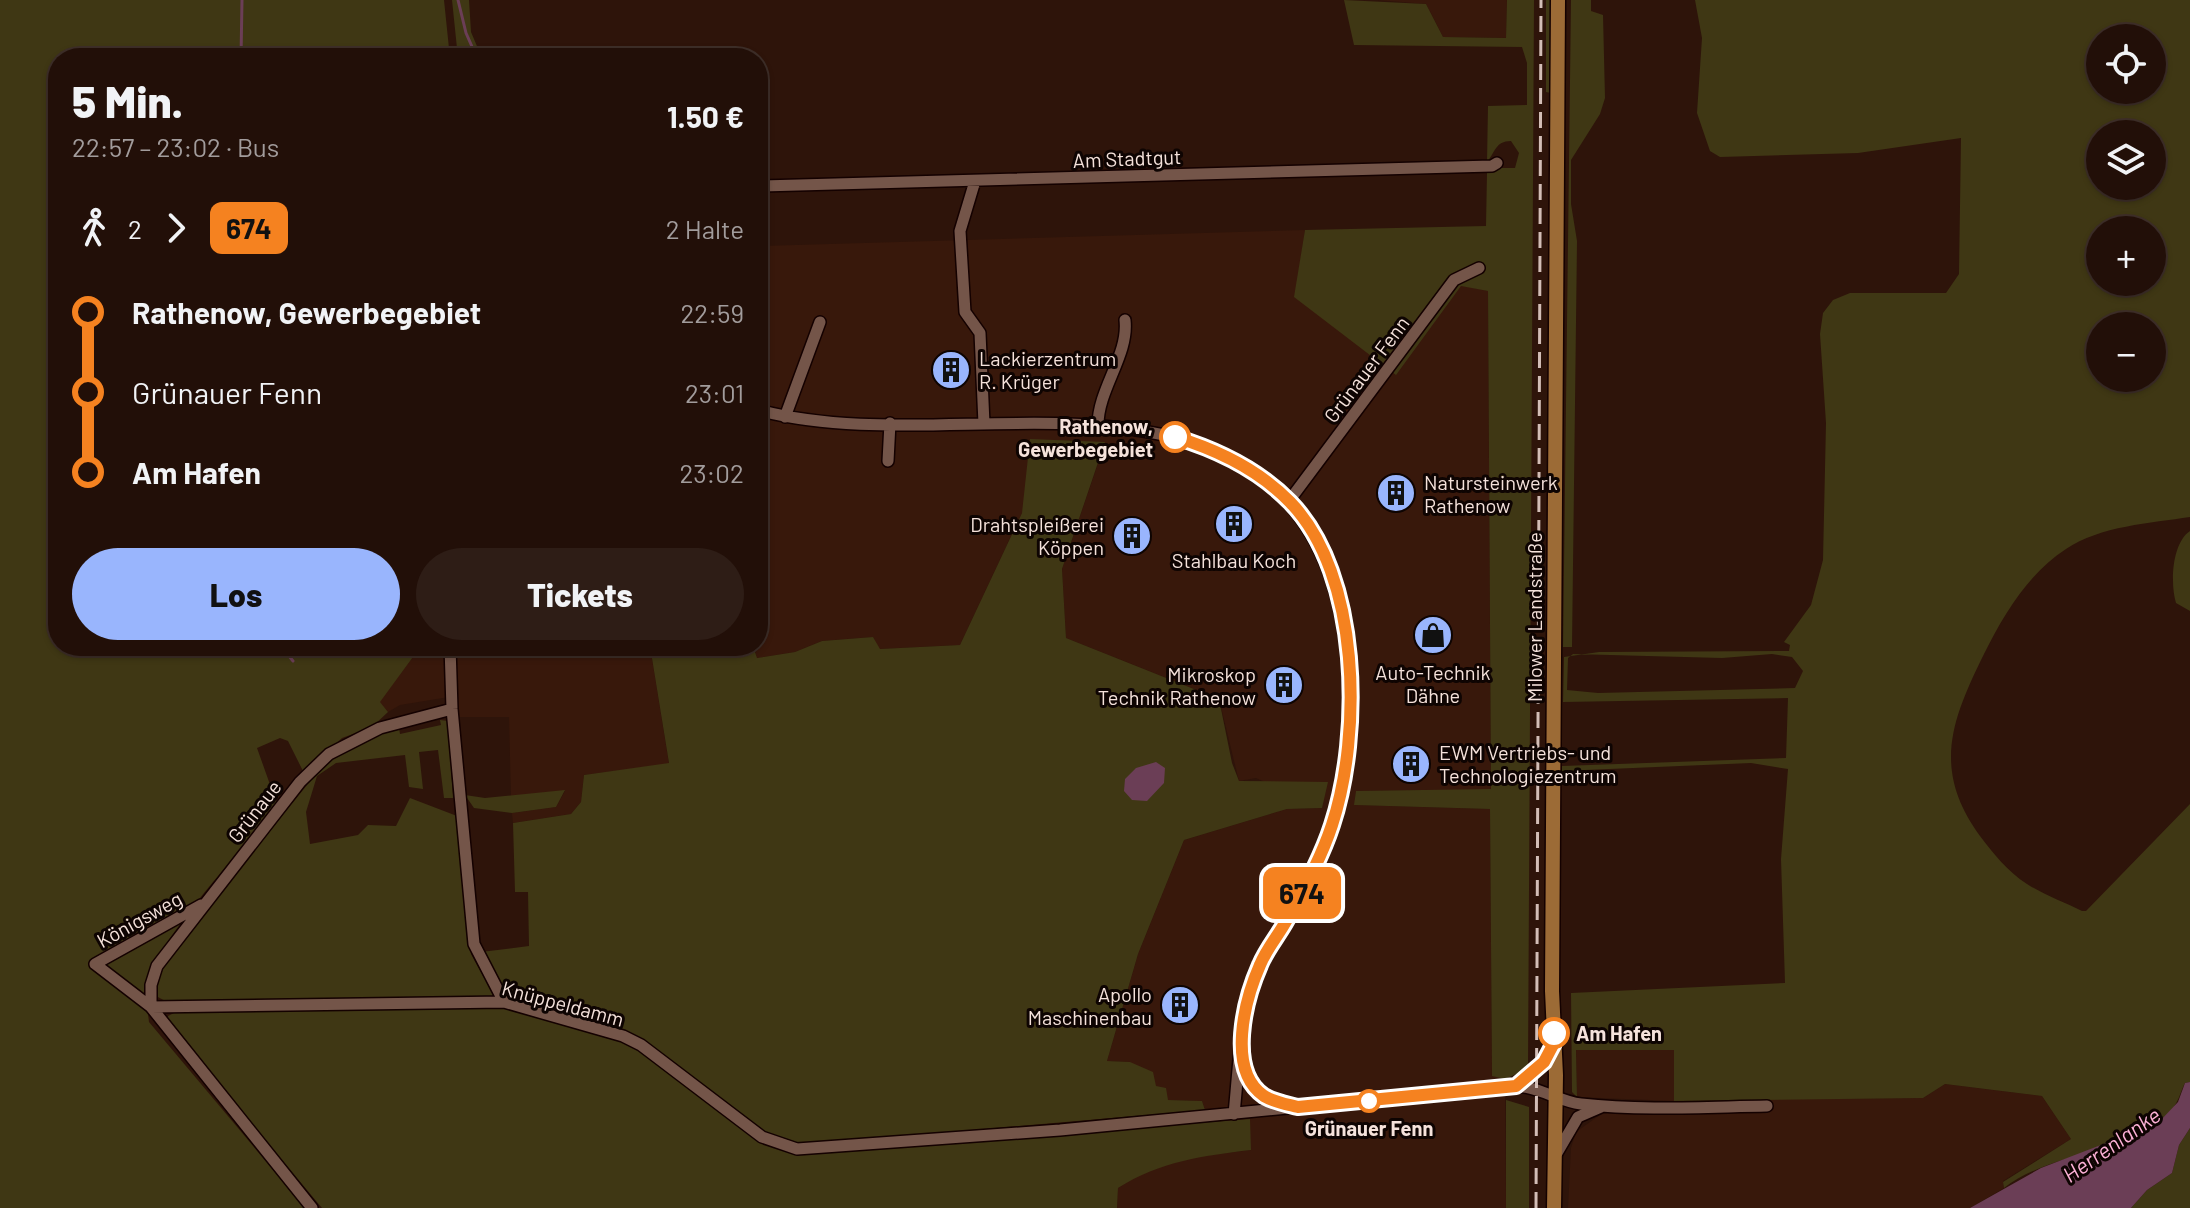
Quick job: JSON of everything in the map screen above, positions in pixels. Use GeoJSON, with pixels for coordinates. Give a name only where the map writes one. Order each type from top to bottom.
{"type":"FeatureCollection","features":[{"type":"Feature","properties":{"kind":"main road","name":"Milower Landstraße"},"geometry":{"type":"LineString","coordinates":[[1554,1208],[1556,1096],[1552,977],[1558,0]]}},
{"type":"Feature","properties":{"kind":"street","name":"Am Stadtgut"},"geometry":{"type":"LineString","coordinates":[[768,186],[1492,166],[1497,163]]}},
{"type":"Feature","properties":{"kind":"street"},"geometry":{"type":"LineString","coordinates":[[975,181],[960,231],[965,312],[980,333],[984,424]]}},
{"type":"Feature","properties":{"kind":"street","name":"Grünauer Fenn"},"geometry":{"type":"LineString","coordinates":[[1289,501],[1454,280],[1479,268]]}},
{"type":"Feature","properties":{"kind":"street"},"geometry":{"type":"LineString","coordinates":[[1098,425],[1103,393],[1123,341],[1125,320]]}},
{"type":"Feature","properties":{"kind":"street"},"geometry":{"type":"LineString","coordinates":[[785,417],[820,322]]}},
{"type":"Feature","properties":{"kind":"street"},"geometry":{"type":"LineString","coordinates":[[768,413],[785,417],[890,423],[1098,425],[1171,436],[1211,448],[1242,464],[1289,501],[1312,532],[1337,592],[1347,659],[1350,739],[1346,774],[1330,830],[1305,888],[1260,966],[1250,994],[1234,1114],[1516,1086],[1537,1087],[1576,1103],[1603,1106],[1767,1106]]}},
{"type":"Feature","properties":{"kind":"street"},"geometry":{"type":"LineString","coordinates":[[888,461],[890,423]]}},
{"type":"Feature","properties":{"kind":"street"},"geometry":{"type":"LineString","coordinates":[[450,656],[452,709],[475,952],[504,1002]]}},
{"type":"Feature","properties":{"kind":"street","name":"Grünaue"},"geometry":{"type":"LineString","coordinates":[[151,1007],[151,985],[157,966],[201,905],[300,782],[329,754],[380,728],[452,709]]}},
{"type":"Feature","properties":{"kind":"street","name":"Königsweg"},"geometry":{"type":"LineString","coordinates":[[151,1007],[95,964],[201,905]]}},
{"type":"Feature","properties":{"kind":"street","name":"Knüppeldamm"},"geometry":{"type":"LineString","coordinates":[[151,1007],[504,1002],[632,1041],[762,1137],[797,1149],[1234,1114]]}},
{"type":"Feature","properties":{"kind":"street"},"geometry":{"type":"LineString","coordinates":[[151,1007],[312,1208]]}},
{"type":"Feature","properties":{"kind":"street"},"geometry":{"type":"LineString","coordinates":[[1242,1041],[1244,1065],[1257,1090],[1271,1100],[1298,1107]]}},
{"type":"Feature","properties":{"kind":"street"},"geometry":{"type":"LineString","coordinates":[[1516,1086],[1544,1062],[1554,1043]]}},
{"type":"Feature","properties":{"kind":"street","name":"Milower Landstraße"},"geometry":{"type":"LineString","coordinates":[[1555,1157],[1578,1117],[1603,1106]]}},
{"type":"Feature","properties":{"kind":"shaded area"},"geometry":{"type":"Polygon","coordinates":[[[0,0],[444,0],[449,48],[48,48],[48,656],[414,656],[380,702],[388,712],[372,727],[342,738],[304,773],[288,741],[280,738],[257,748],[278,807],[181,923],[151,972],[146,991],[149,1022],[305,1208],[0,1208],[0,0]]]}},
{"type":"Feature","properties":{"kind":"shaded area"},"geometry":{"type":"Polygon","coordinates":[[[452,0],[469,0],[471,32],[478,48],[457,48],[452,0]]]}},
{"type":"Feature","properties":{"kind":"shaded area"},"geometry":{"type":"Polygon","coordinates":[[[1344,0],[1426,4],[1443,37],[1506,38],[1507,0],[1534,0],[1528,1069],[1505,1079],[1492,1076],[1490,809],[1354,805],[1356,791],[1491,789],[1488,291],[1461,286],[1396,375],[1294,297],[1305,230],[1486,226],[1487,173],[1496,168],[1515,168],[1519,153],[1511,141],[1506,142],[1498,145],[1487,162],[1488,106],[1527,105],[1527,63],[1522,47],[1354,45],[1344,0]]]}},
{"type":"Feature","properties":{"kind":"shaded area"},"geometry":{"type":"Polygon","coordinates":[[[1378,0],[1507,0],[1506,38],[1443,37],[1426,4],[1378,0]]]}},
{"type":"Feature","properties":{"kind":"shaded area"},"geometry":{"type":"Polygon","coordinates":[[[1546,0],[1551,0],[1551,93],[1546,92],[1546,0]]]}},
{"type":"Feature","properties":{"kind":"shaded area"},"geometry":{"type":"Polygon","coordinates":[[[1571,0],[1591,0],[1591,11],[1603,15],[1605,98],[1600,114],[1571,160],[1571,204],[1577,241],[1572,647],[1563,647],[1571,0]]]}},
{"type":"Feature","properties":{"kind":"shaded area"},"geometry":{"type":"Polygon","coordinates":[[[1695,0],[2190,0],[2190,517],[2094,535],[2066,549],[2040,570],[2009,610],[1972,678],[1956,724],[1951,767],[1965,812],[2001,862],[2027,884],[2082,911],[2086,911],[2190,804],[2190,1082],[2185,1083],[2174,1107],[2155,1124],[2136,1135],[2043,1167],[2004,1188],[2003,1182],[2071,1139],[2042,1096],[1945,1084],[1923,1098],[1674,1101],[1674,1050],[1576,1050],[1577,1097],[1572,1092],[1571,993],[1785,983],[1781,859],[1788,769],[1751,763],[1562,771],[1562,766],[1786,758],[1788,698],[1563,702],[1564,657],[1570,656],[1567,690],[1598,693],[1795,688],[1803,671],[1792,657],[1772,654],[1722,658],[1583,654],[1789,651],[1790,645],[1784,642],[1811,605],[1823,560],[1826,423],[1820,334],[1823,313],[1833,300],[1850,293],[1946,293],[1959,274],[1961,138],[1858,153],[1720,157],[1710,151],[1697,113],[1702,38],[1695,0]]]}},
{"type":"Feature","properties":{"kind":"shaded area"},"geometry":{"type":"Polygon","coordinates":[[[1305,230],[1295,297],[1461,285],[1488,291],[1491,790],[1356,791],[1355,805],[1490,809],[1492,1075],[1505,1079],[1506,1208],[1117,1208],[1118,1188],[1146,1170],[1184,1158],[1251,1150],[1167,1125],[1166,1116],[1205,1110],[1202,1101],[1168,1100],[1130,1062],[1107,1061],[1138,954],[1184,840],[1287,809],[1322,808],[1256,778],[1239,781],[1219,699],[1066,638],[1062,569],[1105,443],[1022,513],[960,645],[879,649],[873,637],[822,641],[795,652],[757,658],[768,656],[768,246],[1305,230]]]}},
{"type":"Feature","properties":{"kind":"shaded area"},"geometry":{"type":"Polygon","coordinates":[[[1030,439],[1105,442],[1062,569],[1066,638],[1219,699],[1232,763],[1239,781],[1328,782],[1322,808],[1287,809],[1184,840],[1138,954],[1107,1061],[1130,1062],[1153,1072],[1156,1086],[1166,1088],[1168,1100],[1202,1101],[1205,1110],[796,1145],[761,1131],[642,1040],[507,998],[481,952],[529,946],[528,892],[515,892],[513,823],[571,814],[581,802],[584,775],[669,763],[652,656],[757,658],[795,652],[822,641],[873,637],[880,649],[960,645],[1022,513],[1030,439]]]}},
{"type":"Feature","properties":{"kind":"shaded area"},"geometry":{"type":"Polygon","coordinates":[[[2190,531],[2190,611],[2176,603],[2173,575],[2179,544],[2190,531]]]}},
{"type":"Feature","properties":{"kind":"shaded area"},"geometry":{"type":"Polygon","coordinates":[[[414,656],[447,656],[449,697],[400,705],[388,712],[379,702],[414,656]]]}},
{"type":"Feature","properties":{"kind":"shaded area"},"geometry":{"type":"Polygon","coordinates":[[[454,656],[652,656],[669,764],[584,775],[581,802],[571,814],[513,823],[512,813],[556,807],[565,791],[511,796],[509,717],[459,717],[454,656]]]}},
{"type":"Feature","properties":{"kind":"shaded area"},"geometry":{"type":"Polygon","coordinates":[[[440,720],[448,721],[453,798],[444,798],[438,750],[419,752],[423,789],[409,787],[405,755],[336,763],[317,776],[306,812],[310,844],[358,835],[368,825],[396,826],[410,798],[457,816],[471,954],[495,998],[171,1004],[156,996],[161,967],[319,770],[366,739],[399,728],[400,734],[441,725],[440,720]]]}},
{"type":"Feature","properties":{"kind":"shaded area"},"geometry":{"type":"Polygon","coordinates":[[[565,790],[556,807],[512,813],[474,808],[465,795],[485,798],[565,790]]]}},
{"type":"Feature","properties":{"kind":"shaded area"},"geometry":{"type":"Polygon","coordinates":[[[366,1006],[506,1009],[632,1045],[759,1139],[795,1153],[1250,1119],[1251,1150],[1199,1158],[1150,1172],[1118,1188],[1117,1208],[322,1208],[169,1026],[168,1016],[176,1012],[366,1006]]]}},
{"type":"Feature","properties":{"kind":"shaded area"},"geometry":{"type":"Polygon","coordinates":[[[1576,1050],[1675,1050],[1674,1101],[1577,1097],[1576,1050]]]}},
{"type":"Feature","properties":{"kind":"shaded area"},"geometry":{"type":"Polygon","coordinates":[[[1945,1084],[2042,1096],[2071,1139],[2003,1181],[2004,1188],[1970,1208],[1568,1208],[1571,1148],[1576,1132],[1607,1110],[1730,1112],[1750,1099],[1923,1098],[1945,1084]]]}},
{"type":"Feature","properties":{"kind":"shaded area"},"geometry":{"type":"Polygon","coordinates":[[[1506,1100],[1529,1107],[1529,1208],[1506,1208],[1506,1100]]]}},
{"type":"Feature","properties":{"kind":"shaded area"},"geometry":{"type":"Polygon","coordinates":[[[2190,1128],[2190,1208],[2131,1208],[2147,1190],[2172,1173],[2179,1145],[2190,1128]]]}},
{"type":"Feature","properties":{"kind":"water"},"geometry":{"type":"Polygon","coordinates":[[[1156,762],[1165,768],[1164,783],[1147,801],[1132,800],[1124,791],[1125,779],[1136,768],[1156,762]]]}},
{"type":"Feature","properties":{"kind":"water","name":"Herrenlanke"},"geometry":{"type":"Polygon","coordinates":[[[2190,1082],[2190,1128],[2179,1145],[2172,1173],[2147,1190],[2131,1208],[1970,1208],[2041,1168],[2158,1123],[2178,1102],[2185,1083],[2190,1082]]]}},
{"type":"Feature","properties":{"kind":"waterway"},"geometry":{"type":"LineString","coordinates":[[241,48],[242,0]]}},
{"type":"Feature","properties":{"kind":"waterway"},"geometry":{"type":"LineString","coordinates":[[458,0],[473,48]]}},
{"type":"Feature","properties":{"kind":"waterway"},"geometry":{"type":"LineString","coordinates":[[289,656],[293,661]]}},
{"type":"Feature","properties":{"kind":"railway"},"geometry":{"type":"LineString","coordinates":[[1536,1208],[1541,0]]}},
{"type":"Feature","properties":{"kind":"bus line","name":"674"},"geometry":{"type":"LineString","coordinates":[[1175,437],[1211,448],[1242,464],[1289,501],[1312,532],[1327,561],[1339,602],[1346,644],[1350,702],[1346,774],[1327,839],[1305,888],[1264,956],[1250,994],[1242,1041],[1244,1065],[1251,1082],[1271,1100],[1298,1107],[1516,1086],[1544,1062],[1554,1043],[1554,1033]]}},
{"type":"Feature","properties":{"kind":"place","name":"Lackierzentrum R. Krüger"},"geometry":{"type":"Point","coordinates":[951,370]}},
{"type":"Feature","properties":{"kind":"place","name":"Rathenow, Gewerbegebiet"},"geometry":{"type":"Point","coordinates":[1175,437]}},
{"type":"Feature","properties":{"kind":"place","name":"Natursteinwerk Rathenow"},"geometry":{"type":"Point","coordinates":[1396,493]}},
{"type":"Feature","properties":{"kind":"place","name":"Stahlbau Koch"},"geometry":{"type":"Point","coordinates":[1234,524]}},
{"type":"Feature","properties":{"kind":"place","name":"Drahtspleißerei Köppen"},"geometry":{"type":"Point","coordinates":[1132,536]}},
{"type":"Feature","properties":{"kind":"place","name":"Auto-Technik Dähne"},"geometry":{"type":"Point","coordinates":[1433,635]}},
{"type":"Feature","properties":{"kind":"place","name":"Mikroskop Technik Rathenow"},"geometry":{"type":"Point","coordinates":[1284,685]}},
{"type":"Feature","properties":{"kind":"place","name":"EWM Vertriebs- und Technologiezentrum"},"geometry":{"type":"Point","coordinates":[1411,764]}},
{"type":"Feature","properties":{"kind":"place","name":"Apollo Maschinenbau"},"geometry":{"type":"Point","coordinates":[1180,1005]}},
{"type":"Feature","properties":{"kind":"place","name":"Am Hafen"},"geometry":{"type":"Point","coordinates":[1554,1033]}},
{"type":"Feature","properties":{"kind":"place","name":"Grünauer Fenn"},"geometry":{"type":"Point","coordinates":[1369,1101]}}]}
